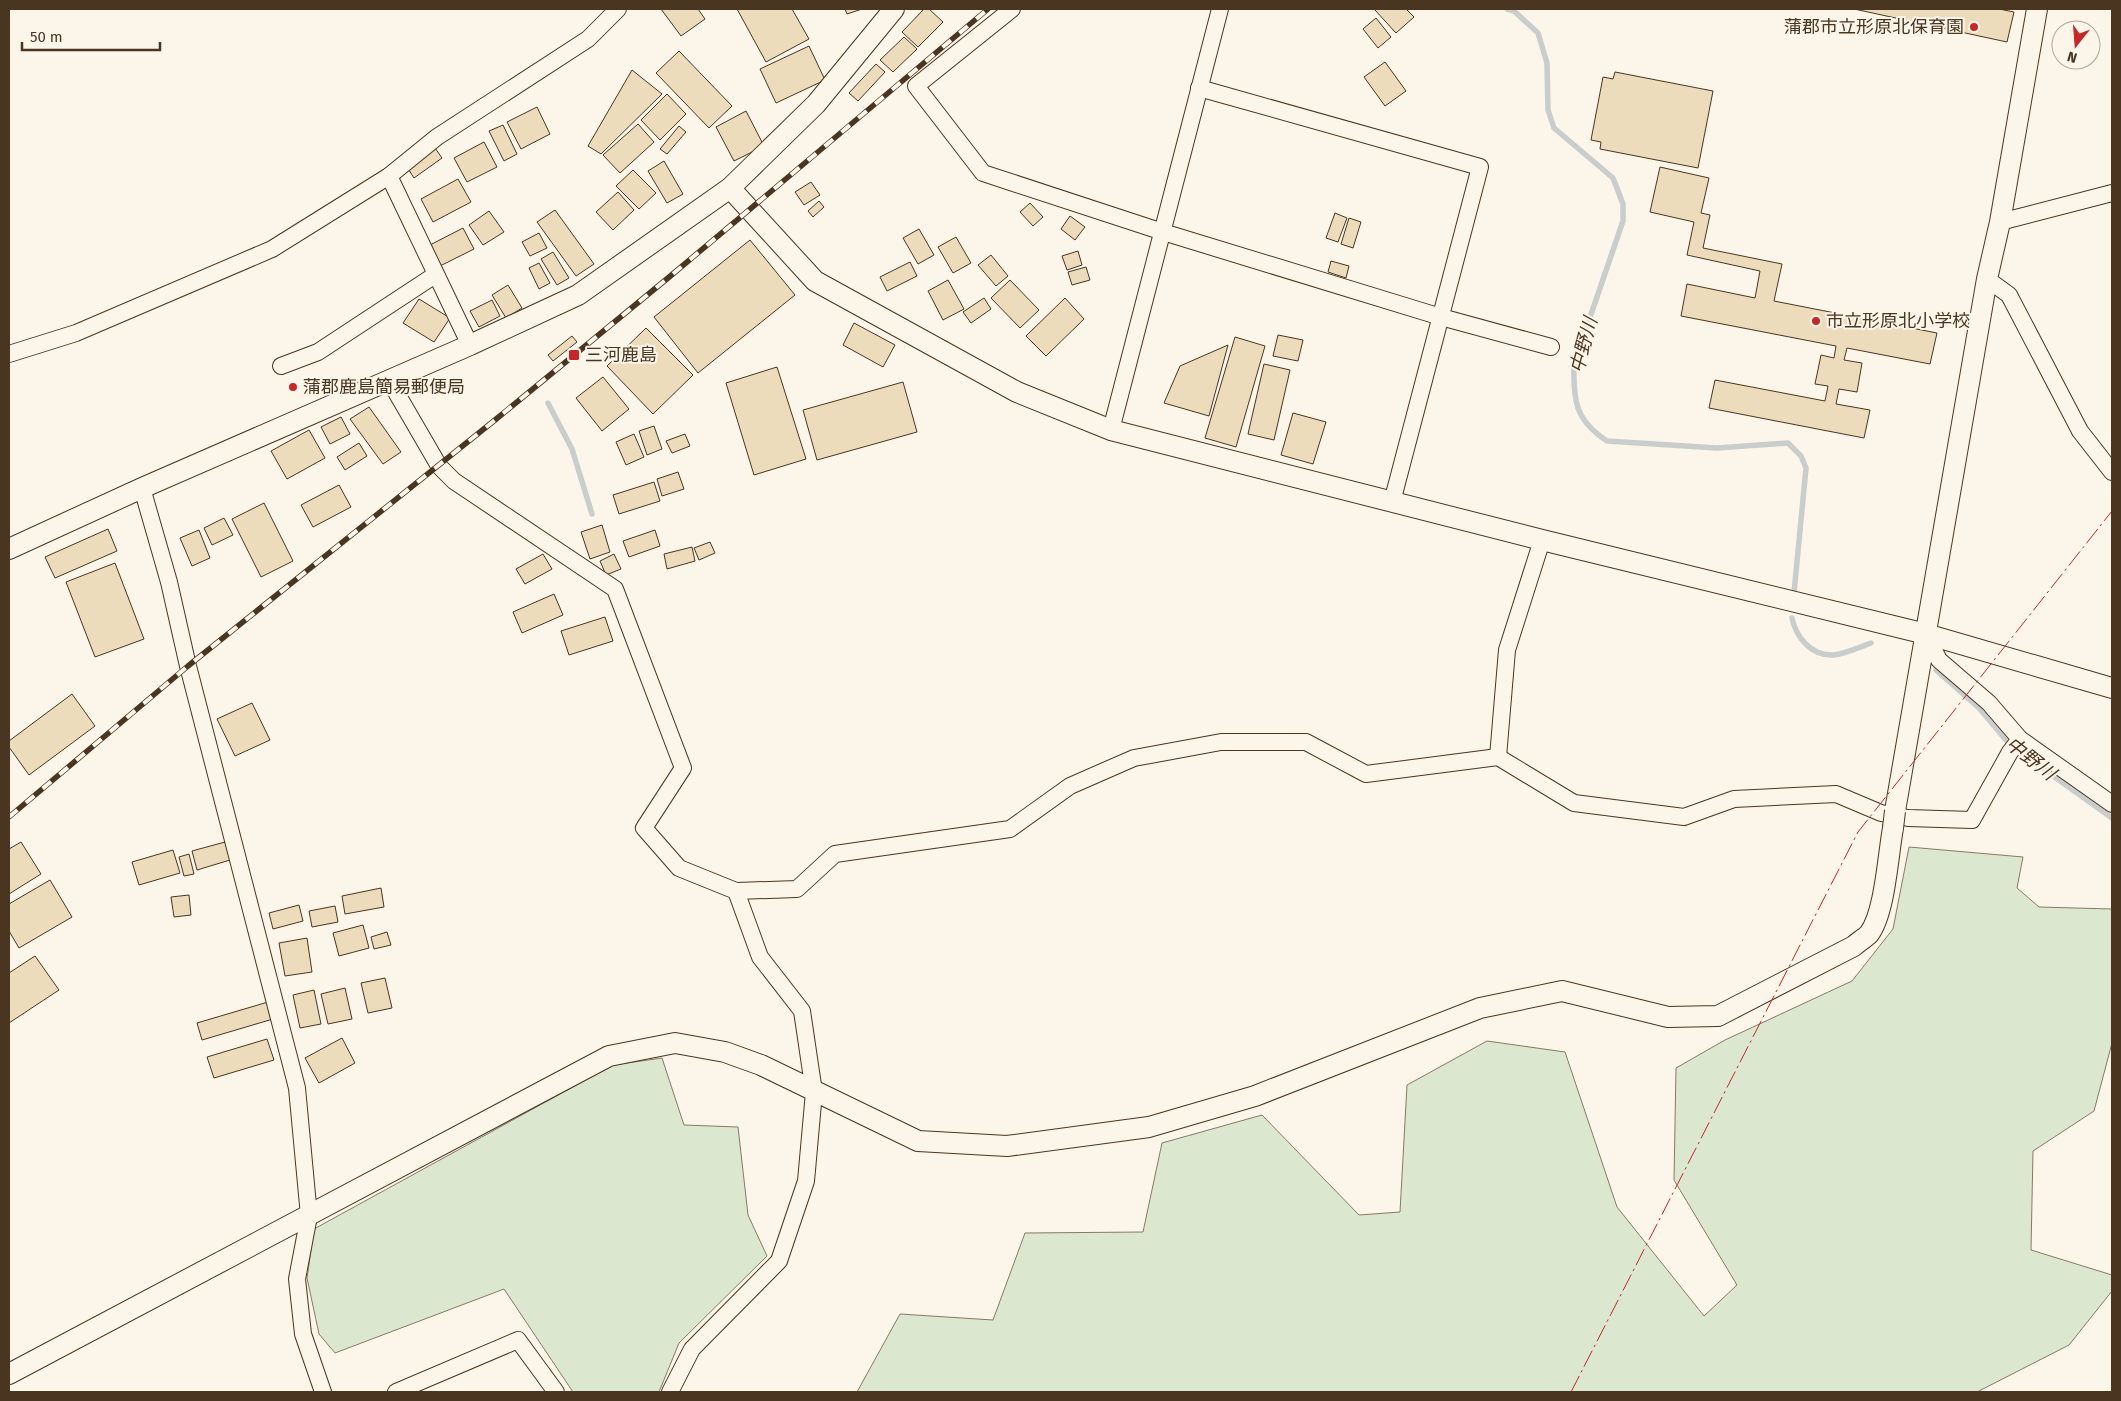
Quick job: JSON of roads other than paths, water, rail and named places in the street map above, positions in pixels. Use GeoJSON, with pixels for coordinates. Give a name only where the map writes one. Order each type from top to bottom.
{"type":"FeatureCollection","features":[{"type":"Feature","properties":{"kind":"street"},"geometry":{"type":"LineString","coordinates":[[9,354],[76,333],[272,249],[389,176],[437,137],[588,39],[617,9]]}},
{"type":"Feature","properties":{"kind":"street"},"geometry":{"type":"LineString","coordinates":[[9,550],[142,488],[470,345],[578,295],[730,188],[816,104],[894,9]]}},
{"type":"Feature","properties":{"kind":"street"},"geometry":{"type":"LineString","coordinates":[[1012,9],[916,86],[983,172],[1163,232],[1441,317],[1551,347]]}},
{"type":"Feature","properties":{"kind":"street"},"geometry":{"type":"LineString","coordinates":[[1111,430],[1220,9]]}},
{"type":"Feature","properties":{"kind":"street"},"geometry":{"type":"LineString","coordinates":[[9,1374],[609,1056],[675,1043],[724,1052],[761,1066],[918,1141],[1007,1146],[1149,1126],[1255,1096],[1480,1008],[1562,991],[1668,1017],[1718,1016],[1854,946],[1869,934],[1877,918],[1881,903],[1987,278],[2000,222],[2037,9]]}},
{"type":"Feature","properties":{"kind":"street"},"geometry":{"type":"LineString","coordinates":[[1199,88],[1480,167],[1392,502]]}},
{"type":"Feature","properties":{"kind":"street"},"geometry":{"type":"LineString","coordinates":[[389,176],[470,345]]}},
{"type":"Feature","properties":{"kind":"street"},"geometry":{"type":"LineString","coordinates":[[730,188],[816,281],[1017,392],[1111,430],[1542,540],[1926,634],[2112,688]]}},
{"type":"Feature","properties":{"kind":"street"},"geometry":{"type":"LineString","coordinates":[[2000,222],[2112,193]]}},
{"type":"Feature","properties":{"kind":"street"},"geometry":{"type":"LineString","coordinates":[[281,366],[318,352],[435,275]]}},
{"type":"Feature","properties":{"kind":"street"},"geometry":{"type":"LineString","coordinates":[[1987,278],[2009,295],[2080,431],[2112,472]]}},
{"type":"Feature","properties":{"kind":"street"},"geometry":{"type":"LineString","coordinates":[[389,380],[438,466],[454,481],[615,589],[684,768],[644,828],[678,868],[736,891],[797,889],[835,854],[1010,829],[1070,786],[1134,758],[1221,742],[1306,742],[1366,774],[1498,757],[1574,803],[1684,817],[1734,800],[1836,794],[1880,813],[1908,818],[1972,820],[2016,744]]}},
{"type":"Feature","properties":{"kind":"street"},"geometry":{"type":"LineString","coordinates":[[142,488],[169,582],[191,676],[296,1088],[309,1216],[298,1279],[303,1334],[323,1392]]}},
{"type":"Feature","properties":{"kind":"street"},"geometry":{"type":"LineString","coordinates":[[1498,757],[1507,650],[1542,540]]}},
{"type":"Feature","properties":{"kind":"street"},"geometry":{"type":"LineString","coordinates":[[1926,634],[1939,660],[1989,703],[2016,744],[2112,804]]}},
{"type":"Feature","properties":{"kind":"street"},"geometry":{"type":"LineString","coordinates":[[670,1392],[692,1349],[779,1261],[806,1181],[814,1092],[802,1010],[760,957],[736,891]]}},
{"type":"Feature","properties":{"kind":"street"},"geometry":{"type":"LineString","coordinates":[[396,1392],[432,1385],[518,1340],[556,1392]]}},
{"type":"Feature","properties":{"kind":"waterway","name":"中野川"},"geometry":{"type":"LineString","coordinates":[[1507,9],[1514,11],[1538,33],[1547,63],[1548,110],[1554,128],[1613,178],[1623,204],[1623,221],[1574,364],[1574,388],[1582,417],[1596,433],[1607,441],[1717,448],[1788,443],[1801,456],[1806,468],[1794,593]]}},
{"type":"Feature","properties":{"kind":"waterway"},"geometry":{"type":"LineString","coordinates":[[548,403],[572,449],[592,514]]}},
{"type":"Feature","properties":{"kind":"waterway","name":"中野川"},"geometry":{"type":"LineString","coordinates":[[1792,618],[1801,638],[1811,649],[1818,652],[1833,655],[1871,643]]}},
{"type":"Feature","properties":{"kind":"waterway","name":"中野川"},"geometry":{"type":"LineString","coordinates":[[1936,670],[1979,708],[2011,746],[2112,818]]}},
{"type":"Feature","properties":{"kind":"railway"},"geometry":{"type":"LineString","coordinates":[[9,817],[188,666],[495,420],[668,278],[988,9]]}},
{"type":"Feature","properties":{"kind":"place","name":"蒲郡市立形原北保育園"},"geometry":{"type":"Point","coordinates":[1974,27]}},
{"type":"Feature","properties":{"kind":"place","name":"市立形原北小学校"},"geometry":{"type":"Point","coordinates":[1816,321]}},
{"type":"Feature","properties":{"kind":"place","name":"三河鹿島"},"geometry":{"type":"Point","coordinates":[574,355]}},
{"type":"Feature","properties":{"kind":"place","name":"蒲郡鹿島簡易郵便局"},"geometry":{"type":"Point","coordinates":[293,387]}}]}
